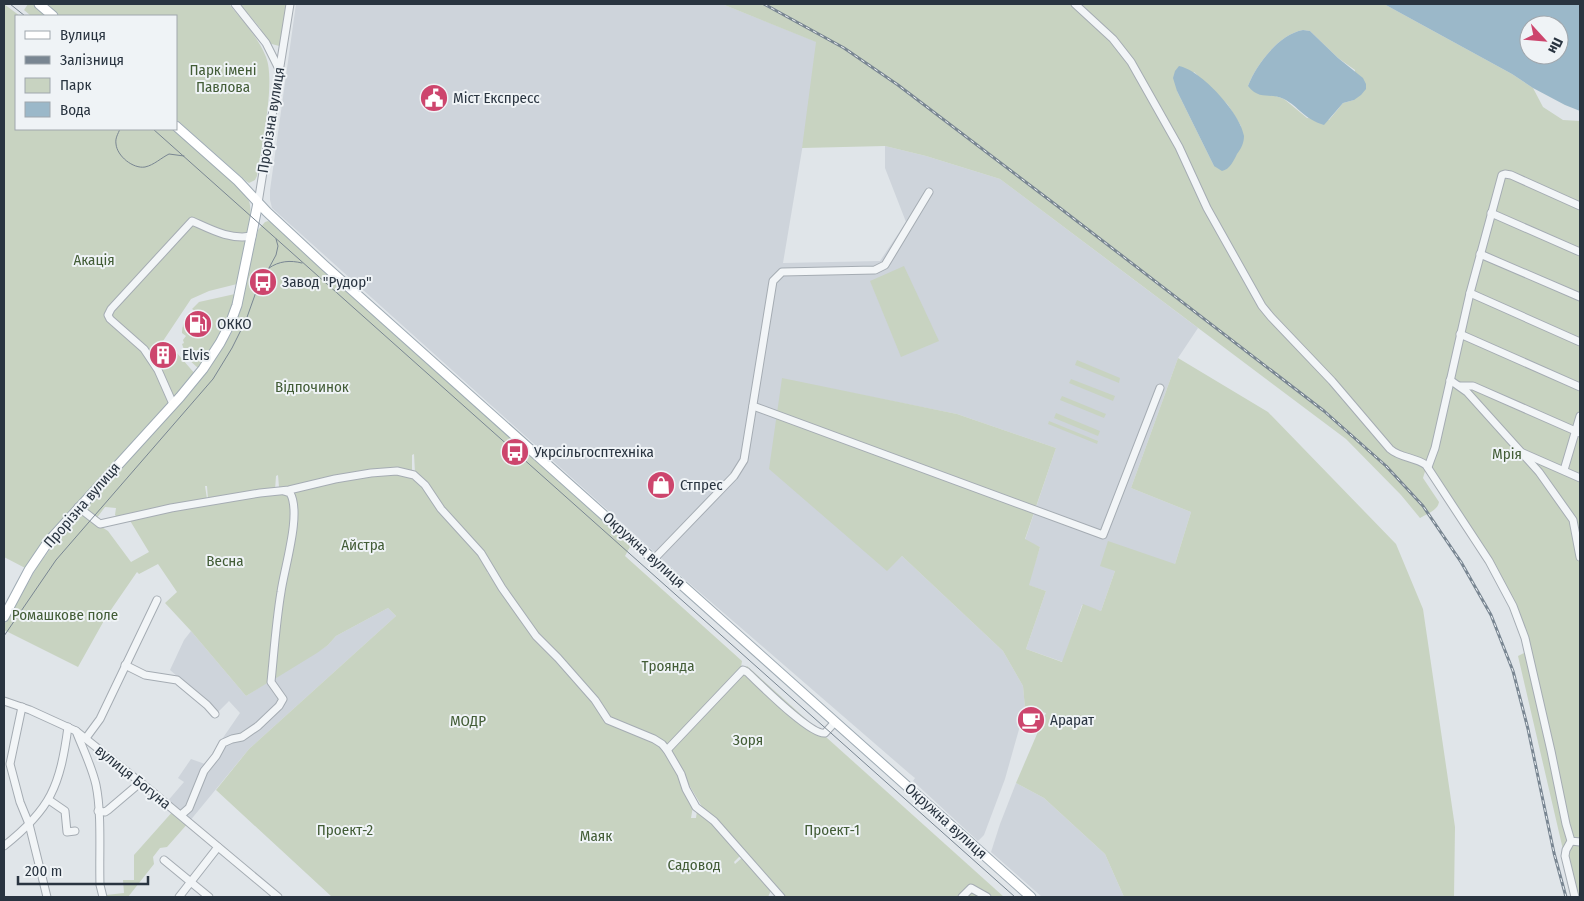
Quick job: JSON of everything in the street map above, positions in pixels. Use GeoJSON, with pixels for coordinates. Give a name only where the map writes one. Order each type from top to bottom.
{"type":"FeatureCollection","features":[{"type":"Feature","properties":{"kind":"main road"},"geometry":{"type":"LineString","coordinates":[[39,4],[52,15]]}},
{"type":"Feature","properties":{"kind":"main road","name":"Окружна вулиця"},"geometry":{"type":"LineString","coordinates":[[178,128],[238,181],[258,203],[324,264],[1031,897]]}},
{"type":"Feature","properties":{"kind":"main road","name":"Прорізна вулиця"},"geometry":{"type":"LineString","coordinates":[[4,617],[29,570],[43,549],[204,369],[220,344],[230,324],[239,296],[258,203]]}},
{"type":"Feature","properties":{"kind":"street"},"geometry":{"type":"LineString","coordinates":[[235,4],[266,44],[279,71]]}},
{"type":"Feature","properties":{"kind":"street","name":"Прорізна вулиця"},"geometry":{"type":"LineString","coordinates":[[258,203],[290,4]]}},
{"type":"Feature","properties":{"kind":"street"},"geometry":{"type":"LineString","coordinates":[[1075,4],[1113,39],[1131,62],[1179,148],[1207,208],[1270,318],[1332,381],[1394,453],[1422,462],[1428,467],[1489,561],[1513,606],[1525,638],[1566,824],[1572,841]]}},
{"type":"Feature","properties":{"kind":"street"},"geometry":{"type":"LineString","coordinates":[[1428,467],[1435,448],[1470,293],[1502,175],[1511,175],[1580,206]]}},
{"type":"Feature","properties":{"kind":"street"},"geometry":{"type":"LineString","coordinates":[[654,560],[741,467],[746,451],[773,282],[782,272],[875,270],[885,265],[930,192]]}},
{"type":"Feature","properties":{"kind":"street"},"geometry":{"type":"LineString","coordinates":[[1491,213],[1580,252]]}},
{"type":"Feature","properties":{"kind":"street"},"geometry":{"type":"LineString","coordinates":[[173,404],[158,370],[144,350],[108,315],[111,309],[192,221],[231,237],[252,236]]}},
{"type":"Feature","properties":{"kind":"street"},"geometry":{"type":"LineString","coordinates":[[1480,254],[1580,297]]}},
{"type":"Feature","properties":{"kind":"street"},"geometry":{"type":"LineString","coordinates":[[1470,293],[1580,342]]}},
{"type":"Feature","properties":{"kind":"street"},"geometry":{"type":"LineString","coordinates":[[1460,334],[1580,387]]}},
{"type":"Feature","properties":{"kind":"street"},"geometry":{"type":"LineString","coordinates":[[1450,380],[1460,386],[1539,472],[1573,520],[1580,557]]}},
{"type":"Feature","properties":{"kind":"street"},"geometry":{"type":"LineString","coordinates":[[1460,386],[1473,386],[1578,432]]}},
{"type":"Feature","properties":{"kind":"street"},"geometry":{"type":"LineString","coordinates":[[753,406],[1103,535],[1160,388]]}},
{"type":"Feature","properties":{"kind":"street"},"geometry":{"type":"LineString","coordinates":[[1564,470],[1578,432],[1580,416]]}},
{"type":"Feature","properties":{"kind":"street"},"geometry":{"type":"LineString","coordinates":[[1521,451],[1580,478]]}},
{"type":"Feature","properties":{"kind":"street"},"geometry":{"type":"LineString","coordinates":[[78,508],[100,524],[171,508],[282,491],[371,473],[397,471],[408,473],[419,479],[441,509],[481,553],[502,588],[536,636],[595,700],[608,720],[654,739],[667,750],[681,774],[686,789],[696,807],[714,821],[781,897]]}},
{"type":"Feature","properties":{"kind":"street"},"geometry":{"type":"LineString","coordinates":[[181,815],[189,808],[204,771],[224,743],[242,737],[258,726],[279,706],[283,699],[271,682],[280,595],[294,523],[292,496],[288,492],[282,491]]}},
{"type":"Feature","properties":{"kind":"street","name":"вулиця Богуна"},"geometry":{"type":"LineString","coordinates":[[86,738],[100,719],[157,600]]}},
{"type":"Feature","properties":{"kind":"street"},"geometry":{"type":"LineString","coordinates":[[125,665],[144,675],[178,680],[215,714]]}},
{"type":"Feature","properties":{"kind":"street"},"geometry":{"type":"LineString","coordinates":[[667,750],[743,670],[800,720],[817,732],[825,733],[835,722]]}},
{"type":"Feature","properties":{"kind":"street","name":"вулиця Богуна"},"geometry":{"type":"LineString","coordinates":[[4,701],[68,726],[86,738],[278,897]]}},
{"type":"Feature","properties":{"kind":"street"},"geometry":{"type":"LineString","coordinates":[[22,707],[9,761],[20,802],[29,824],[47,897]]}},
{"type":"Feature","properties":{"kind":"street"},"geometry":{"type":"LineString","coordinates":[[4,846],[29,824],[49,800],[62,763],[68,726]]}},
{"type":"Feature","properties":{"kind":"street"},"geometry":{"type":"LineString","coordinates":[[76,731],[88,760],[95,784],[98,811],[100,876],[103,897]]}},
{"type":"Feature","properties":{"kind":"street"},"geometry":{"type":"LineString","coordinates":[[98,811],[104,812],[108,810],[141,782]]}},
{"type":"Feature","properties":{"kind":"street"},"geometry":{"type":"LineString","coordinates":[[49,800],[62,807],[65,811],[67,832],[75,832]]}},
{"type":"Feature","properties":{"kind":"street"},"geometry":{"type":"LineString","coordinates":[[1572,841],[1580,842]]}},
{"type":"Feature","properties":{"kind":"street"},"geometry":{"type":"LineString","coordinates":[[1572,841],[1566,850],[1565,856],[1576,897]]}},
{"type":"Feature","properties":{"kind":"street"},"geometry":{"type":"LineString","coordinates":[[179,897],[218,847]]}},
{"type":"Feature","properties":{"kind":"street"},"geometry":{"type":"LineString","coordinates":[[164,860],[209,897]]}},
{"type":"Feature","properties":{"kind":"street"},"geometry":{"type":"LineString","coordinates":[[962,897],[971,888],[987,897]]}},
{"type":"Feature","properties":{"kind":"shaded area"},"geometry":{"type":"Polygon","coordinates":[[[296,4],[722,4],[817,42],[805,132],[783,263],[880,261],[906,222],[885,168],[885,146],[926,156],[1000,179],[1198,328],[1178,358],[1131,488],[1191,512],[1175,564],[1115,571],[1101,611],[1082,605],[1063,662],[1026,649],[1046,591],[1028,585],[1040,547],[1025,540],[1056,448],[957,414],[782,379],[887,570],[902,556],[1003,651],[1023,686],[1025,708],[1005,779],[984,835],[978,841],[913,781],[915,778],[682,577],[272,208],[270,190],[296,4]]]}},
{"type":"Feature","properties":{"kind":"shaded area"},"geometry":{"type":"Polygon","coordinates":[[[388,608],[396,616],[249,749],[189,822],[166,803],[184,782],[178,778],[191,759],[205,764],[240,713],[229,701],[218,712],[170,670],[184,640],[191,631],[246,696],[328,645],[336,636],[388,608]]]}},
{"type":"Feature","properties":{"kind":"shaded area"},"geometry":{"type":"Polygon","coordinates":[[[1016,783],[1044,798],[1105,854],[1124,897],[1042,897],[991,852],[1016,783]]]}},
{"type":"Feature","properties":{"kind":"green space","name":"Акація"},"geometry":{"type":"Polygon","coordinates":[[[4,4],[19,15],[15,15],[15,130],[177,130],[238,186],[249,201],[250,219],[237,284],[209,291],[191,299],[163,341],[149,357],[158,370],[176,352],[196,375],[188,379],[178,392],[177,400],[29,570],[4,557],[4,4]]]}},
{"type":"Feature","properties":{"kind":"green space"},"geometry":{"type":"Polygon","coordinates":[[[28,4],[36,4],[49,15],[30,15],[24,10],[28,4]]]}},
{"type":"Feature","properties":{"kind":"green space","name":"Парк імені Павлова"},"geometry":{"type":"Polygon","coordinates":[[[44,4],[229,4],[259,43],[269,68],[267,115],[255,180],[249,183],[246,181],[178,121],[178,15],[58,15],[44,4]]]}},
{"type":"Feature","properties":{"kind":"green space"},"geometry":{"type":"Polygon","coordinates":[[[240,4],[290,4],[283,47],[268,43],[260,28],[240,4]]]}},
{"type":"Feature","properties":{"kind":"green space","name":"Мрія"},"geometry":{"type":"Polygon","coordinates":[[[722,4],[1384,4],[1512,74],[1533,88],[1543,107],[1563,120],[1580,121],[1580,897],[1574,897],[1518,656],[1526,652],[1512,607],[1503,589],[1426,468],[1423,478],[1439,502],[1434,510],[1420,518],[1401,495],[1346,439],[1000,179],[926,156],[885,146],[802,148],[816,42],[722,4]],[[1303,30],[1285,37],[1277,44],[1263,60],[1248,86],[1284,99],[1307,118],[1329,120],[1343,103],[1354,100],[1355,70],[1338,58],[1310,31],[1303,30]],[[1194,72],[1177,91],[1214,166],[1241,126],[1228,105],[1194,72]]]}},
{"type":"Feature","properties":{"kind":"green space"},"geometry":{"type":"Polygon","coordinates":[[[268,221],[273,223],[631,545],[625,556],[742,661],[741,667],[668,745],[655,736],[611,719],[538,634],[494,572],[415,473],[414,454],[412,455],[412,473],[394,468],[280,489],[278,475],[276,476],[275,490],[208,499],[207,486],[205,486],[207,499],[117,517],[115,515],[116,508],[105,507],[96,519],[86,509],[205,372],[231,334],[244,296],[258,230],[268,221]]]}},
{"type":"Feature","properties":{"kind":"green space"},"geometry":{"type":"Polygon","coordinates":[[[904,266],[939,341],[901,357],[870,281],[904,266]]]}},
{"type":"Feature","properties":{"kind":"green space"},"geometry":{"type":"Polygon","coordinates":[[[235,294],[225,323],[198,368],[187,358],[182,344],[186,336],[182,333],[185,320],[190,315],[194,317],[197,312],[192,309],[199,302],[235,294]]]}},
{"type":"Feature","properties":{"kind":"green space"},"geometry":{"type":"Polygon","coordinates":[[[1178,358],[1268,412],[1396,544],[1423,609],[1455,827],[1454,897],[1124,897],[1105,854],[1044,798],[1016,783],[1046,713],[1025,708],[1023,686],[1003,651],[902,556],[887,571],[769,469],[782,378],[957,414],[1056,448],[1025,539],[1040,547],[1029,585],[1046,591],[1026,649],[1062,662],[1083,604],[1101,611],[1115,571],[1100,566],[1108,541],[1175,564],[1191,512],[1131,488],[1178,358]]]}},
{"type":"Feature","properties":{"kind":"green space"},"geometry":{"type":"Polygon","coordinates":[[[1077,360],[1120,378],[1119,383],[1075,365],[1077,360]]]}},
{"type":"Feature","properties":{"kind":"green space"},"geometry":{"type":"Polygon","coordinates":[[[1071,379],[1115,396],[1113,401],[1069,383],[1071,379]]]}},
{"type":"Feature","properties":{"kind":"green space"},"geometry":{"type":"Polygon","coordinates":[[[1062,396],[1106,414],[1104,418],[1060,400],[1062,396]]]}},
{"type":"Feature","properties":{"kind":"green space"},"geometry":{"type":"Polygon","coordinates":[[[1056,413],[1100,431],[1098,436],[1054,418],[1056,413]]]}},
{"type":"Feature","properties":{"kind":"green space"},"geometry":{"type":"Polygon","coordinates":[[[1049,421],[1098,441],[1097,444],[1048,424],[1049,421]]]}},
{"type":"Feature","properties":{"kind":"green space"},"geometry":{"type":"Polygon","coordinates":[[[396,472],[415,477],[479,553],[487,567],[487,572],[516,611],[594,701],[602,715],[654,740],[667,752],[693,806],[691,818],[696,818],[697,811],[702,813],[742,854],[734,862],[735,864],[744,856],[772,888],[768,897],[332,897],[216,790],[249,749],[396,616],[388,608],[336,636],[317,653],[273,680],[285,574],[291,553],[291,491],[335,480],[396,472]]]}},
{"type":"Feature","properties":{"kind":"green space","name":"Весна"},"geometry":{"type":"Polygon","coordinates":[[[283,492],[290,495],[291,523],[269,682],[246,696],[165,603],[177,592],[158,564],[139,574],[137,572],[106,617],[78,667],[4,630],[4,625],[37,567],[59,537],[79,515],[83,515],[108,531],[131,562],[149,552],[129,519],[283,492]]]}},
{"type":"Feature","properties":{"kind":"green space"},"geometry":{"type":"Polygon","coordinates":[[[747,666],[1004,897],[784,897],[704,810],[670,753],[671,749],[747,666]]]}},
{"type":"Feature","properties":{"kind":"green space"},"geometry":{"type":"Polygon","coordinates":[[[174,810],[189,822],[167,847],[160,848],[153,857],[154,864],[128,897],[106,897],[106,895],[124,893],[123,880],[134,880],[134,855],[174,810]]]}},
{"type":"Feature","properties":{"kind":"water"},"geometry":{"type":"Polygon","coordinates":[[[1384,4],[1580,4],[1580,111],[1533,88],[1512,74],[1384,4]]]}},
{"type":"Feature","properties":{"kind":"water"},"geometry":{"type":"Polygon","coordinates":[[[1303,30],[1310,31],[1338,58],[1363,78],[1366,84],[1366,89],[1361,95],[1354,100],[1343,103],[1324,125],[1311,120],[1284,99],[1261,95],[1252,91],[1248,86],[1263,60],[1277,44],[1285,37],[1303,30]]]}},
{"type":"Feature","properties":{"kind":"water"},"geometry":{"type":"Polygon","coordinates":[[[1179,66],[1188,69],[1198,76],[1219,94],[1236,116],[1241,127],[1244,136],[1242,146],[1231,165],[1225,170],[1222,171],[1214,166],[1177,91],[1173,78],[1179,66]]]}},
{"type":"Feature","properties":{"kind":"tram line"},"geometry":{"type":"LineString","coordinates":[[10,4],[24,15]]}},
{"type":"Feature","properties":{"kind":"tram line"},"geometry":{"type":"LineString","coordinates":[[120,130],[116,140],[117,149],[122,157],[131,164],[145,167],[169,154],[184,156]]}},
{"type":"Feature","properties":{"kind":"tram line"},"geometry":{"type":"LineString","coordinates":[[154,130],[1015,897]]}},
{"type":"Feature","properties":{"kind":"tram line"},"geometry":{"type":"LineString","coordinates":[[4,636],[56,560],[213,379],[232,348],[246,320],[256,292],[276,255],[278,246],[276,239]]}},
{"type":"Feature","properties":{"kind":"tram line"},"geometry":{"type":"LineString","coordinates":[[269,268],[285,262],[302,263]]}},
{"type":"Feature","properties":{"kind":"railway"},"geometry":{"type":"LineString","coordinates":[[764,4],[844,48],[898,85],[1056,205],[1324,411],[1386,466],[1423,506],[1461,562],[1491,615],[1513,671],[1528,729],[1554,853],[1566,897]]}},
{"type":"Feature","properties":{"kind":"place","name":"Міст Експресс"},"geometry":{"type":"Point","coordinates":[434,98]}},
{"type":"Feature","properties":{"kind":"place","name":"Завод \"Рудор\""},"geometry":{"type":"Point","coordinates":[263,282]}},
{"type":"Feature","properties":{"kind":"place","name":"ОККО"},"geometry":{"type":"Point","coordinates":[198,324]}},
{"type":"Feature","properties":{"kind":"place","name":"Elvis"},"geometry":{"type":"Point","coordinates":[163,355]}},
{"type":"Feature","properties":{"kind":"place","name":"Укрсільгосптехніка"},"geometry":{"type":"Point","coordinates":[515,452]}},
{"type":"Feature","properties":{"kind":"place","name":"Стпрес"},"geometry":{"type":"Point","coordinates":[661,485]}},
{"type":"Feature","properties":{"kind":"place","name":"Арарат"},"geometry":{"type":"Point","coordinates":[1031,720]}},
{"type":"Feature","properties":{"kind":"park label","name":"Відпочинок"},"geometry":{"type":"Point","coordinates":[312,387]}},
{"type":"Feature","properties":{"kind":"park label","name":"Айстра"},"geometry":{"type":"Point","coordinates":[363,545]}},
{"type":"Feature","properties":{"kind":"park label","name":"Ромашкове поле"},"geometry":{"type":"Point","coordinates":[65,615]}},
{"type":"Feature","properties":{"kind":"park label","name":"Троянда"},"geometry":{"type":"Point","coordinates":[668,666]}},
{"type":"Feature","properties":{"kind":"park label","name":"МОДР"},"geometry":{"type":"Point","coordinates":[468,721]}},
{"type":"Feature","properties":{"kind":"park label","name":"Зоря"},"geometry":{"type":"Point","coordinates":[748,740]}},
{"type":"Feature","properties":{"kind":"park label","name":"Проект-2"},"geometry":{"type":"Point","coordinates":[345,830]}},
{"type":"Feature","properties":{"kind":"park label","name":"Проект-1"},"geometry":{"type":"Point","coordinates":[832,830]}},
{"type":"Feature","properties":{"kind":"park label","name":"Маяк"},"geometry":{"type":"Point","coordinates":[596,836]}},
{"type":"Feature","properties":{"kind":"park label","name":"Садовод"},"geometry":{"type":"Point","coordinates":[694,865]}}]}
